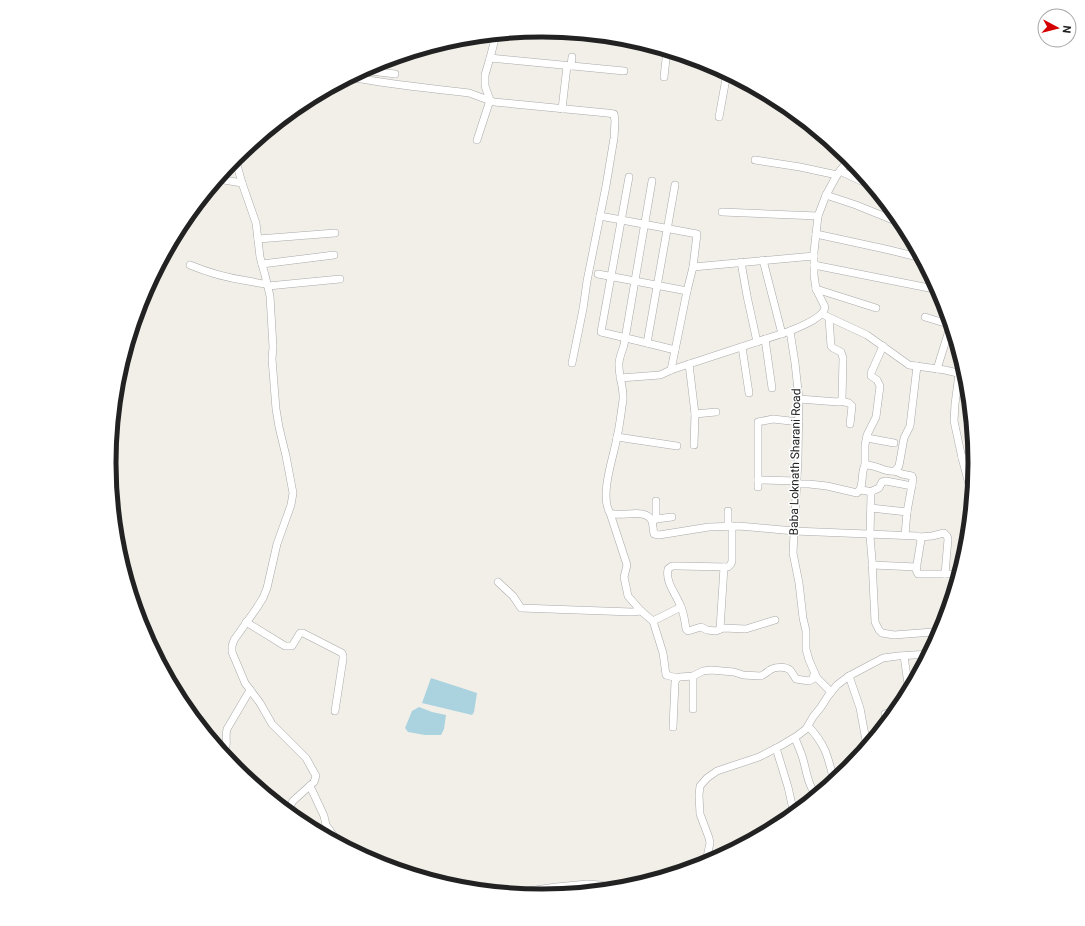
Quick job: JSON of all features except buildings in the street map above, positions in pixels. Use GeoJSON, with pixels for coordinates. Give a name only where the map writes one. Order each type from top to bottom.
{"type":"FeatureCollection","features":[{"type":"Feature","properties":{"kind":"street"},"geometry":{"type":"LineString","coordinates":[[477,140],[490,100],[485,86],[485,75],[495,40]]}},
{"type":"Feature","properties":{"kind":"street"},"geometry":{"type":"LineString","coordinates":[[664,77],[666,56]]}},
{"type":"Feature","properties":{"kind":"street"},"geometry":{"type":"LineString","coordinates":[[562,108],[569,66],[572,57]]}},
{"type":"Feature","properties":{"kind":"street"},"geometry":{"type":"LineString","coordinates":[[490,58],[624,71]]}},
{"type":"Feature","properties":{"kind":"street"},"geometry":{"type":"LineString","coordinates":[[374,71],[395,74]]}},
{"type":"Feature","properties":{"kind":"street"},"geometry":{"type":"LineString","coordinates":[[359,78],[407,86],[469,93],[494,102],[614,114],[614,138],[606,186],[572,363]]}},
{"type":"Feature","properties":{"kind":"street"},"geometry":{"type":"LineString","coordinates":[[719,117],[726,79]]}},
{"type":"Feature","properties":{"kind":"street"},"geometry":{"type":"LineString","coordinates":[[755,160],[838,173],[864,183]]}},
{"type":"Feature","properties":{"kind":"street"},"geometry":{"type":"LineString","coordinates":[[620,378],[660,375],[786,332],[804,325],[822,314],[825,307],[816,289],[814,275],[814,256],[818,216],[826,195],[838,173],[846,164]]}},
{"type":"Feature","properties":{"kind":"street"},"geometry":{"type":"LineString","coordinates":[[237,166],[256,223],[265,285],[270,296],[272,359],[276,409],[292,486],[292,498],[291,505],[277,544],[267,588],[263,598],[234,640],[232,652],[245,682],[260,702],[272,724],[306,758],[313,768],[316,776],[316,779],[310,786],[292,801],[289,805]]}},
{"type":"Feature","properties":{"kind":"street"},"geometry":{"type":"LineString","coordinates":[[629,177],[601,332],[675,350]]}},
{"type":"Feature","properties":{"kind":"street"},"geometry":{"type":"LineString","coordinates":[[224,180],[242,183]]}},
{"type":"Feature","properties":{"kind":"street"},"geometry":{"type":"LineString","coordinates":[[652,181],[625,338],[618,365],[624,391],[617,437],[607,485],[607,505],[627,565],[624,577],[628,596],[641,611],[653,621],[663,653],[666,675],[677,678],[680,676],[693,676],[712,670],[734,672],[742,675],[761,676],[771,669],[785,668],[790,670],[796,679],[809,681],[812,679],[814,674]]}},
{"type":"Feature","properties":{"kind":"street"},"geometry":{"type":"LineString","coordinates":[[647,343],[675,185]]}},
{"type":"Feature","properties":{"kind":"street"},"geometry":{"type":"LineString","coordinates":[[826,195],[862,207],[892,219]]}},
{"type":"Feature","properties":{"kind":"street"},"geometry":{"type":"LineString","coordinates":[[722,212],[818,216]]}},
{"type":"Feature","properties":{"kind":"street"},"geometry":{"type":"LineString","coordinates":[[600,216],[697,234],[693,266],[671,370]]}},
{"type":"Feature","properties":{"kind":"street"},"geometry":{"type":"LineString","coordinates":[[258,240],[335,233]]}},
{"type":"Feature","properties":{"kind":"street"},"geometry":{"type":"LineString","coordinates":[[816,234],[914,256]]}},
{"type":"Feature","properties":{"kind":"street"},"geometry":{"type":"LineString","coordinates":[[262,264],[334,255]]}},
{"type":"Feature","properties":{"kind":"street"},"geometry":{"type":"LineString","coordinates":[[693,266],[814,256]]}},
{"type":"Feature","properties":{"kind":"street","name":"Baba Loknath Sharani Road"},"geometry":{"type":"LineString","coordinates":[[763,260],[795,363],[799,399],[797,483],[793,553],[798,574],[806,631],[806,649],[814,674],[831,692]]}},
{"type":"Feature","properties":{"kind":"street"},"geometry":{"type":"LineString","coordinates":[[741,262],[756,342]]}},
{"type":"Feature","properties":{"kind":"street"},"geometry":{"type":"LineString","coordinates":[[814,265],[931,288]]}},
{"type":"Feature","properties":{"kind":"street"},"geometry":{"type":"LineString","coordinates":[[190,266],[230,278],[265,285],[340,279]]}},
{"type":"Feature","properties":{"kind":"street"},"geometry":{"type":"LineString","coordinates":[[598,274],[687,291]]}},
{"type":"Feature","properties":{"kind":"street"},"geometry":{"type":"LineString","coordinates":[[816,289],[876,308]]}},
{"type":"Feature","properties":{"kind":"street"},"geometry":{"type":"LineString","coordinates":[[822,314],[868,335],[906,363],[959,374]]}},
{"type":"Feature","properties":{"kind":"street"},"geometry":{"type":"LineString","coordinates":[[926,317],[945,322]]}},
{"type":"Feature","properties":{"kind":"street"},"geometry":{"type":"LineString","coordinates":[[829,318],[831,346],[841,352],[843,358],[843,396],[842,400],[840,401]]}},
{"type":"Feature","properties":{"kind":"street"},"geometry":{"type":"LineString","coordinates":[[937,369],[948,333]]}},
{"type":"Feature","properties":{"kind":"street"},"geometry":{"type":"LineString","coordinates":[[765,339],[772,388]]}},
{"type":"Feature","properties":{"kind":"street"},"geometry":{"type":"LineString","coordinates":[[860,490],[865,465],[865,445],[876,417],[880,386],[871,374],[883,346]]}},
{"type":"Feature","properties":{"kind":"street"},"geometry":{"type":"LineString","coordinates":[[742,347],[749,394]]}},
{"type":"Feature","properties":{"kind":"street"},"geometry":{"type":"LineString","coordinates":[[690,364],[695,414],[694,445]]}},
{"type":"Feature","properties":{"kind":"street"},"geometry":{"type":"LineString","coordinates":[[895,471],[899,466],[904,438],[910,426],[917,366]]}},
{"type":"Feature","properties":{"kind":"street"},"geometry":{"type":"LineString","coordinates":[[961,384],[955,404],[954,420],[968,480]]}},
{"type":"Feature","properties":{"kind":"street"},"geometry":{"type":"LineString","coordinates":[[799,399],[849,402],[852,406],[850,424]]}},
{"type":"Feature","properties":{"kind":"street"},"geometry":{"type":"LineString","coordinates":[[695,414],[716,412]]}},
{"type":"Feature","properties":{"kind":"street"},"geometry":{"type":"LineString","coordinates":[[799,422],[773,420],[758,422],[758,484],[809,484],[827,486],[854,493],[857,493],[860,490],[868,490],[870,492],[879,488],[882,482],[886,481],[912,486]]}},
{"type":"Feature","properties":{"kind":"street"},"geometry":{"type":"LineString","coordinates":[[617,437],[677,446]]}},
{"type":"Feature","properties":{"kind":"street"},"geometry":{"type":"LineString","coordinates":[[867,438],[894,444]]}},
{"type":"Feature","properties":{"kind":"street"},"geometry":{"type":"LineString","coordinates":[[962,458],[968,458]]}},
{"type":"Feature","properties":{"kind":"street"},"geometry":{"type":"LineString","coordinates":[[865,465],[872,465],[889,472],[895,471],[912,476],[913,481],[907,512],[906,535]]}},
{"type":"Feature","properties":{"kind":"street"},"geometry":{"type":"LineString","coordinates":[[870,492],[870,534],[875,622],[882,633],[894,635],[933,632]]}},
{"type":"Feature","properties":{"kind":"street"},"geometry":{"type":"LineString","coordinates":[[656,501],[654,534],[659,535],[700,528],[730,526],[794,531],[906,535],[919,537],[944,533],[948,539],[945,574]]}},
{"type":"Feature","properties":{"kind":"street"},"geometry":{"type":"LineString","coordinates":[[871,508],[907,512]]}},
{"type":"Feature","properties":{"kind":"street"},"geometry":{"type":"LineString","coordinates":[[728,511],[731,564],[728,567],[669,567],[667,572],[668,579],[681,608],[686,629],[688,631],[701,627],[713,631],[729,628],[746,629],[775,620]]}},
{"type":"Feature","properties":{"kind":"street"},"geometry":{"type":"LineString","coordinates":[[610,513],[622,515],[640,513],[647,515],[654,520],[672,517]]}},
{"type":"Feature","properties":{"kind":"street"},"geometry":{"type":"LineString","coordinates":[[919,537],[921,540],[916,572],[918,574],[954,574]]}},
{"type":"Feature","properties":{"kind":"street"},"geometry":{"type":"LineString","coordinates":[[872,565],[917,567]]}},
{"type":"Feature","properties":{"kind":"street"},"geometry":{"type":"LineString","coordinates":[[720,629],[724,567]]}},
{"type":"Feature","properties":{"kind":"street"},"geometry":{"type":"LineString","coordinates":[[498,582],[512,596],[521,608],[632,612],[641,611]]}},
{"type":"Feature","properties":{"kind":"street"},"geometry":{"type":"LineString","coordinates":[[653,621],[681,608]]}},
{"type":"Feature","properties":{"kind":"street"},"geometry":{"type":"LineString","coordinates":[[246,622],[285,646],[292,646],[300,633],[303,633],[342,653],[343,659],[335,711]]}},
{"type":"Feature","properties":{"kind":"street"},"geometry":{"type":"LineString","coordinates":[[707,856],[710,843],[699,808],[699,795],[702,784],[707,778],[714,773],[753,759],[795,738],[806,729],[837,685],[849,676],[883,658],[923,654]]}},
{"type":"Feature","properties":{"kind":"street"},"geometry":{"type":"LineString","coordinates":[[904,656],[908,682]]}},
{"type":"Feature","properties":{"kind":"street"},"geometry":{"type":"LineString","coordinates":[[693,676],[693,709]]}},
{"type":"Feature","properties":{"kind":"street"},"geometry":{"type":"LineString","coordinates":[[849,676],[860,708],[866,740]]}},
{"type":"Feature","properties":{"kind":"street"},"geometry":{"type":"LineString","coordinates":[[673,727],[675,682],[677,678]]}},
{"type":"Feature","properties":{"kind":"street"},"geometry":{"type":"LineString","coordinates":[[226,748],[227,746],[225,737],[227,730],[250,690]]}},
{"type":"Feature","properties":{"kind":"street"},"geometry":{"type":"LineString","coordinates":[[808,726],[816,734],[826,750],[832,775]]}},
{"type":"Feature","properties":{"kind":"street"},"geometry":{"type":"LineString","coordinates":[[795,738],[802,754],[813,791]]}},
{"type":"Feature","properties":{"kind":"street"},"geometry":{"type":"LineString","coordinates":[[776,748],[793,808]]}},
{"type":"Feature","properties":{"kind":"street"},"geometry":{"type":"LineString","coordinates":[[310,786],[324,816],[326,825],[332,834]]}},
{"type":"Feature","properties":{"kind":"street"},"geometry":{"type":"LineString","coordinates":[[542,889],[587,884],[599,885]]}},
{"type":"Feature","properties":{"kind":"water"},"geometry":{"type":"Polygon","coordinates":[[[431,678],[477,693],[474,712],[472,715],[422,703],[431,678]]]}},
{"type":"Feature","properties":{"kind":"water"},"geometry":{"type":"Polygon","coordinates":[[[419,707],[446,715],[444,729],[441,735],[425,735],[408,732],[405,728],[412,711],[419,707]]]}}]}
